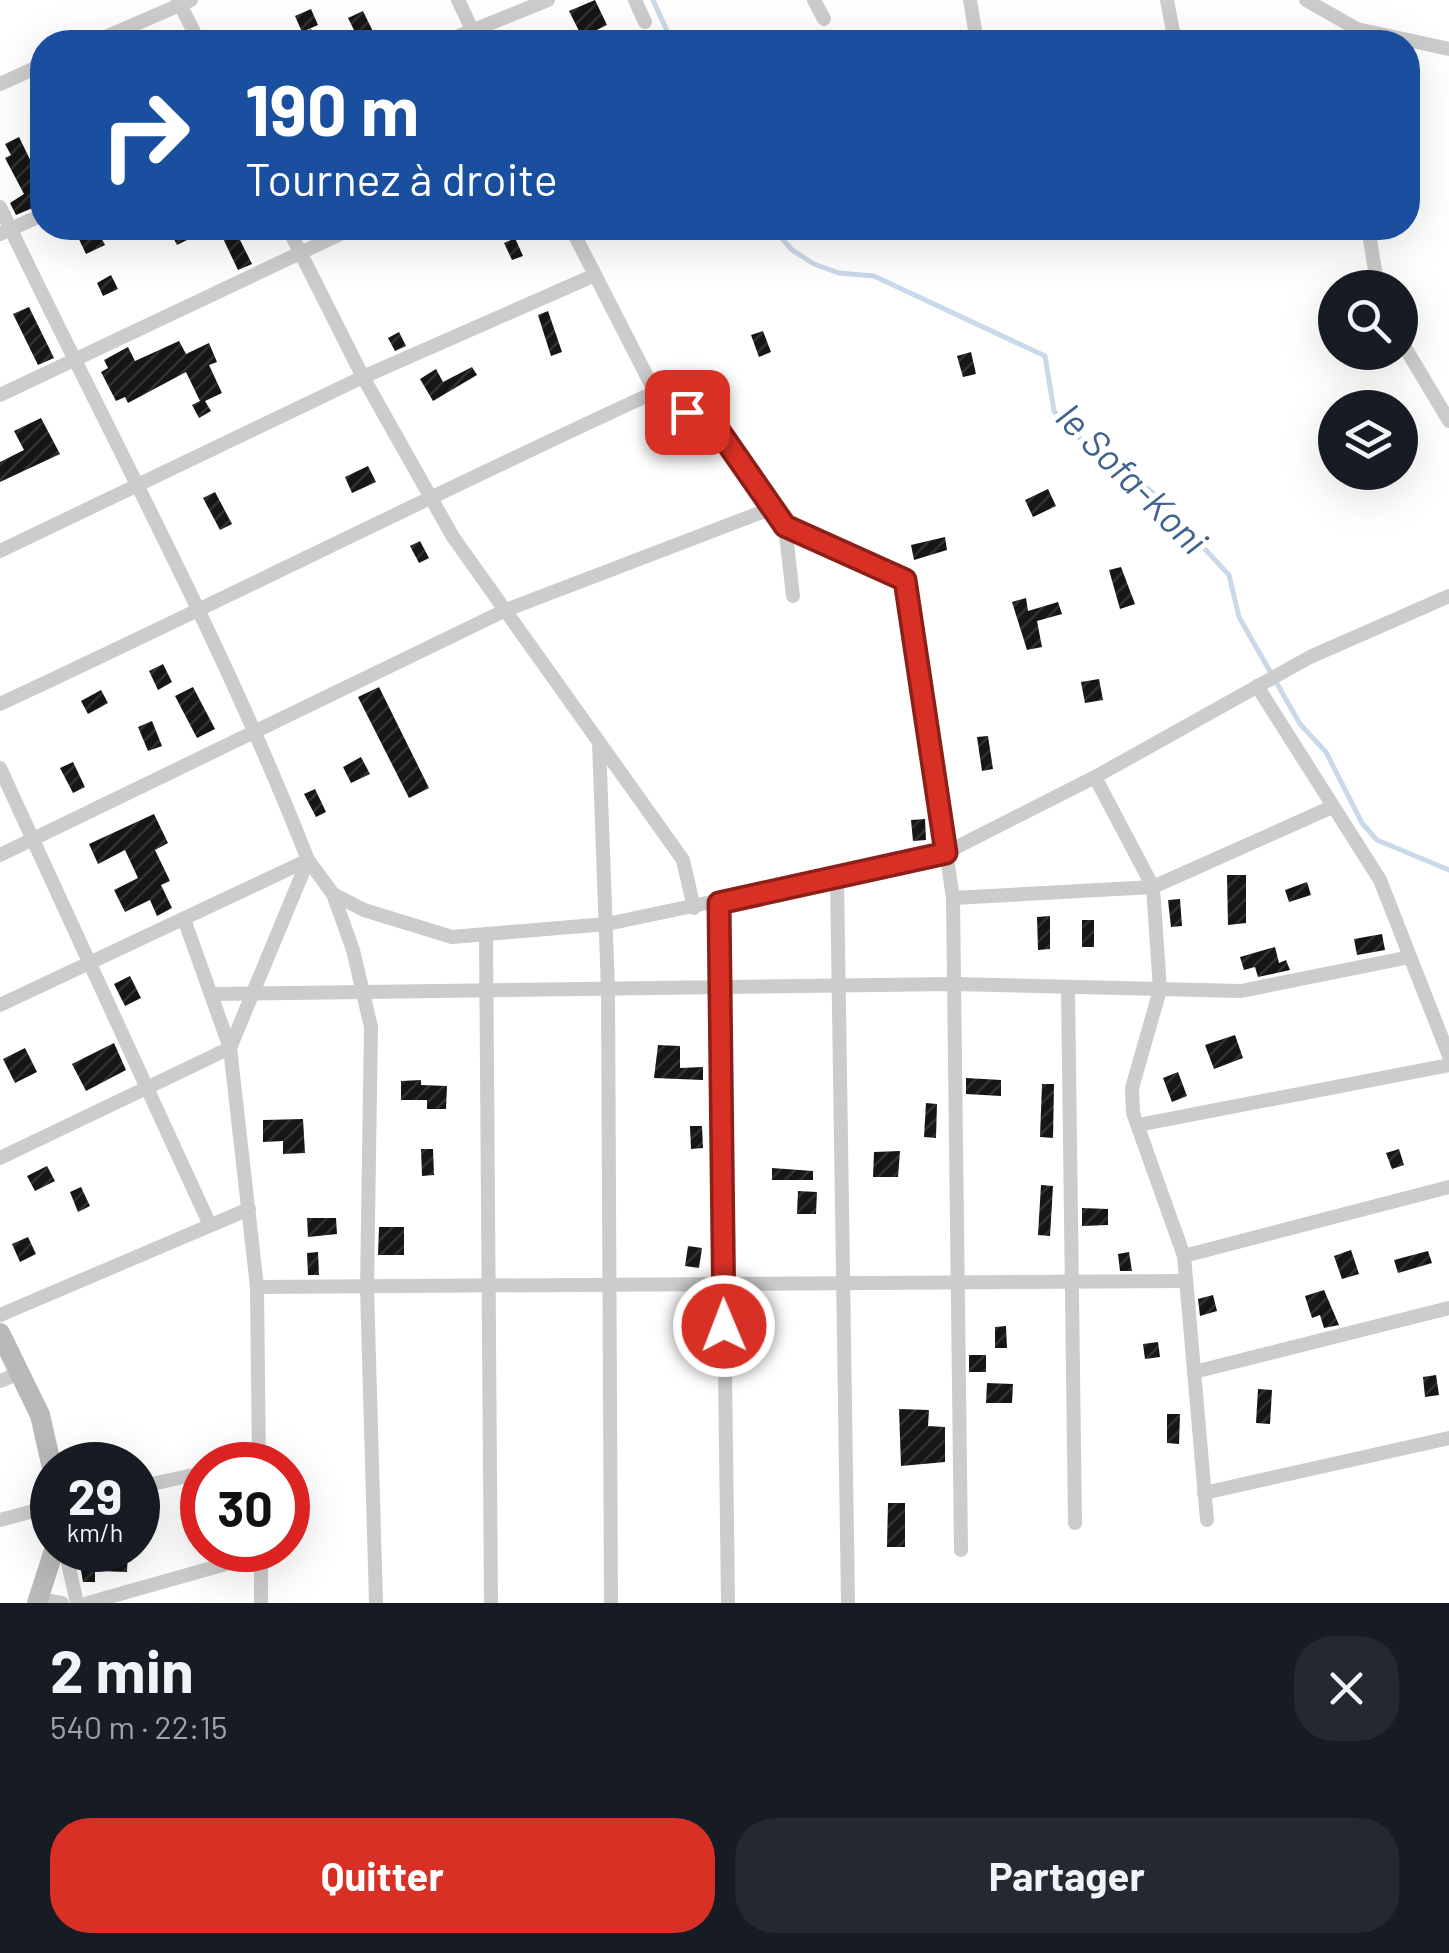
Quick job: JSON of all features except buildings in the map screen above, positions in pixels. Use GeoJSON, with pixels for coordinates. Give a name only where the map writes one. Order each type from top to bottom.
{"type":"FeatureCollection","features":[{"type":"Feature","properties":{"kind":"street"},"geometry":{"type":"LineString","coordinates":[[458,0],[472,30]]}},
{"type":"Feature","properties":{"kind":"street"},"geometry":{"type":"LineString","coordinates":[[487,30],[548,0]]}},
{"type":"Feature","properties":{"kind":"street"},"geometry":{"type":"LineString","coordinates":[[635,0],[646,22]]}},
{"type":"Feature","properties":{"kind":"street"},"geometry":{"type":"LineString","coordinates":[[814,0],[824,19]]}},
{"type":"Feature","properties":{"kind":"street"},"geometry":{"type":"LineString","coordinates":[[970,0],[975,30]]}},
{"type":"Feature","properties":{"kind":"street"},"geometry":{"type":"LineString","coordinates":[[1167,0],[1173,30]]}},
{"type":"Feature","properties":{"kind":"street"},"geometry":{"type":"LineString","coordinates":[[1306,0],[1347,30]]}},
{"type":"Feature","properties":{"kind":"street"},"geometry":{"type":"LineString","coordinates":[[121,30],[183,2],[194,30]]}},
{"type":"Feature","properties":{"kind":"street"},"geometry":{"type":"LineString","coordinates":[[1420,45],[1449,49]]}},
{"type":"Feature","properties":{"kind":"street"},"geometry":{"type":"LineString","coordinates":[[0,84],[30,70]]}},
{"type":"Feature","properties":{"kind":"street"},"geometry":{"type":"LineString","coordinates":[[0,207],[5,231],[77,358],[256,727],[308,860],[333,894],[364,992],[370,1027],[368,1288],[376,1603]]}},
{"type":"Feature","properties":{"kind":"street"},"geometry":{"type":"LineString","coordinates":[[5,231],[30,220]]}},
{"type":"Feature","properties":{"kind":"street"},"geometry":{"type":"LineString","coordinates":[[294,240],[428,496],[682,860],[694,908]]}},
{"type":"Feature","properties":{"kind":"street"},"geometry":{"type":"LineString","coordinates":[[0,394],[325,240]]}},
{"type":"Feature","properties":{"kind":"street"},"geometry":{"type":"LineString","coordinates":[[577,240],[655,392],[719,431],[747,468],[770,510],[785,526],[905,580],[954,898],[961,1550]]}},
{"type":"Feature","properties":{"kind":"street"},"geometry":{"type":"LineString","coordinates":[[1370,240],[1375,270]]}},
{"type":"Feature","properties":{"kind":"street"},"geometry":{"type":"LineString","coordinates":[[0,551],[362,376],[595,275]]}},
{"type":"Feature","properties":{"kind":"street"},"geometry":{"type":"LineString","coordinates":[[1418,369],[1449,420]]}},
{"type":"Feature","properties":{"kind":"street"},"geometry":{"type":"LineString","coordinates":[[0,704],[201,610],[428,496],[655,392]]}},
{"type":"Feature","properties":{"kind":"street"},"geometry":{"type":"LineString","coordinates":[[0,855],[256,727],[506,610],[770,510]]}},
{"type":"Feature","properties":{"kind":"street"},"geometry":{"type":"LineString","coordinates":[[785,526],[793,596]]}},
{"type":"Feature","properties":{"kind":"street"},"geometry":{"type":"LineString","coordinates":[[333,894],[432,934],[486,936],[607,924],[946,853],[1094,777],[1282,672],[1449,596]]}},
{"type":"Feature","properties":{"kind":"street"},"geometry":{"type":"LineString","coordinates":[[1260,684],[1380,880],[1449,1056]]}},
{"type":"Feature","properties":{"kind":"street"},"geometry":{"type":"LineString","coordinates":[[600,742],[612,1287],[611,1603]]}},
{"type":"Feature","properties":{"kind":"street"},"geometry":{"type":"LineString","coordinates":[[0,768],[210,1225]]}},
{"type":"Feature","properties":{"kind":"street"},"geometry":{"type":"LineString","coordinates":[[1094,777],[1153,887],[1160,990],[1132,1088],[1138,1125],[1184,1256],[1206,1520]]}},
{"type":"Feature","properties":{"kind":"street"},"geometry":{"type":"LineString","coordinates":[[954,898],[1153,887],[1332,807]]}},
{"type":"Feature","properties":{"kind":"street"},"geometry":{"type":"LineString","coordinates":[[0,1004],[308,860]]}},
{"type":"Feature","properties":{"kind":"street"},"geometry":{"type":"LineString","coordinates":[[0,1158],[230,1048],[308,860]]}},
{"type":"Feature","properties":{"kind":"street"},"geometry":{"type":"LineString","coordinates":[[837,876],[848,1603]]}},
{"type":"Feature","properties":{"kind":"street"},"geometry":{"type":"LineString","coordinates":[[719,903],[728,1603]]}},
{"type":"Feature","properties":{"kind":"street"},"geometry":{"type":"LineString","coordinates":[[184,919],[230,1048],[257,1287],[259,1442]]}},
{"type":"Feature","properties":{"kind":"street"},"geometry":{"type":"LineString","coordinates":[[486,936],[491,1603]]}},
{"type":"Feature","properties":{"kind":"street"},"geometry":{"type":"LineString","coordinates":[[211,994],[953,984],[1241,991],[1410,957]]}},
{"type":"Feature","properties":{"kind":"street"},"geometry":{"type":"LineString","coordinates":[[1068,988],[1075,1523]]}},
{"type":"Feature","properties":{"kind":"street"},"geometry":{"type":"LineString","coordinates":[[1138,1125],[1449,1065]]}},
{"type":"Feature","properties":{"kind":"street"},"geometry":{"type":"LineString","coordinates":[[1184,1256],[1449,1187]]}},
{"type":"Feature","properties":{"kind":"street"},"geometry":{"type":"LineString","coordinates":[[0,1315],[249,1209]]}},
{"type":"Feature","properties":{"kind":"street"},"geometry":{"type":"LineString","coordinates":[[257,1287],[1186,1281]]}},
{"type":"Feature","properties":{"kind":"street"},"geometry":{"type":"LineString","coordinates":[[1194,1372],[1449,1308]]}},
{"type":"Feature","properties":{"kind":"street"},"geometry":{"type":"LineString","coordinates":[[0,1333],[10,1377],[40,1415],[46,1442]]}},
{"type":"Feature","properties":{"kind":"street"},"geometry":{"type":"LineString","coordinates":[[1204,1492],[1449,1438]]}},
{"type":"Feature","properties":{"kind":"street"},"geometry":{"type":"LineString","coordinates":[[0,1520],[30,1512]]}},
{"type":"Feature","properties":{"kind":"street"},"geometry":{"type":"LineString","coordinates":[[47,1572],[38,1601],[62,1603]]}},
{"type":"Feature","properties":{"kind":"street"},"geometry":{"type":"LineString","coordinates":[[70,1572],[77,1603]]}},
{"type":"Feature","properties":{"kind":"street"},"geometry":{"type":"LineString","coordinates":[[88,1603],[193,1572]]}},
{"type":"Feature","properties":{"kind":"street"},"geometry":{"type":"LineString","coordinates":[[261,1572],[261,1603]]}},
{"type":"Feature","properties":{"kind":"waterway","name":"le Sofa-Koni"},"geometry":{"type":"LineString","coordinates":[[653,0],[667,30]]}},
{"type":"Feature","properties":{"kind":"waterway","name":"le Sofa-Koni"},"geometry":{"type":"LineString","coordinates":[[783,240],[814,264],[839,273],[874,276],[1045,356],[1054,411],[1078,437],[1151,491],[1229,575],[1239,617],[1300,724],[1326,752],[1362,823],[1377,840],[1449,870]]}},
{"type":"Feature","properties":{"kind":"route"},"geometry":{"type":"LineString","coordinates":[[687,412],[719,431],[747,468],[770,510],[785,526],[905,580],[946,853],[719,903],[724,1326]]}}]}
